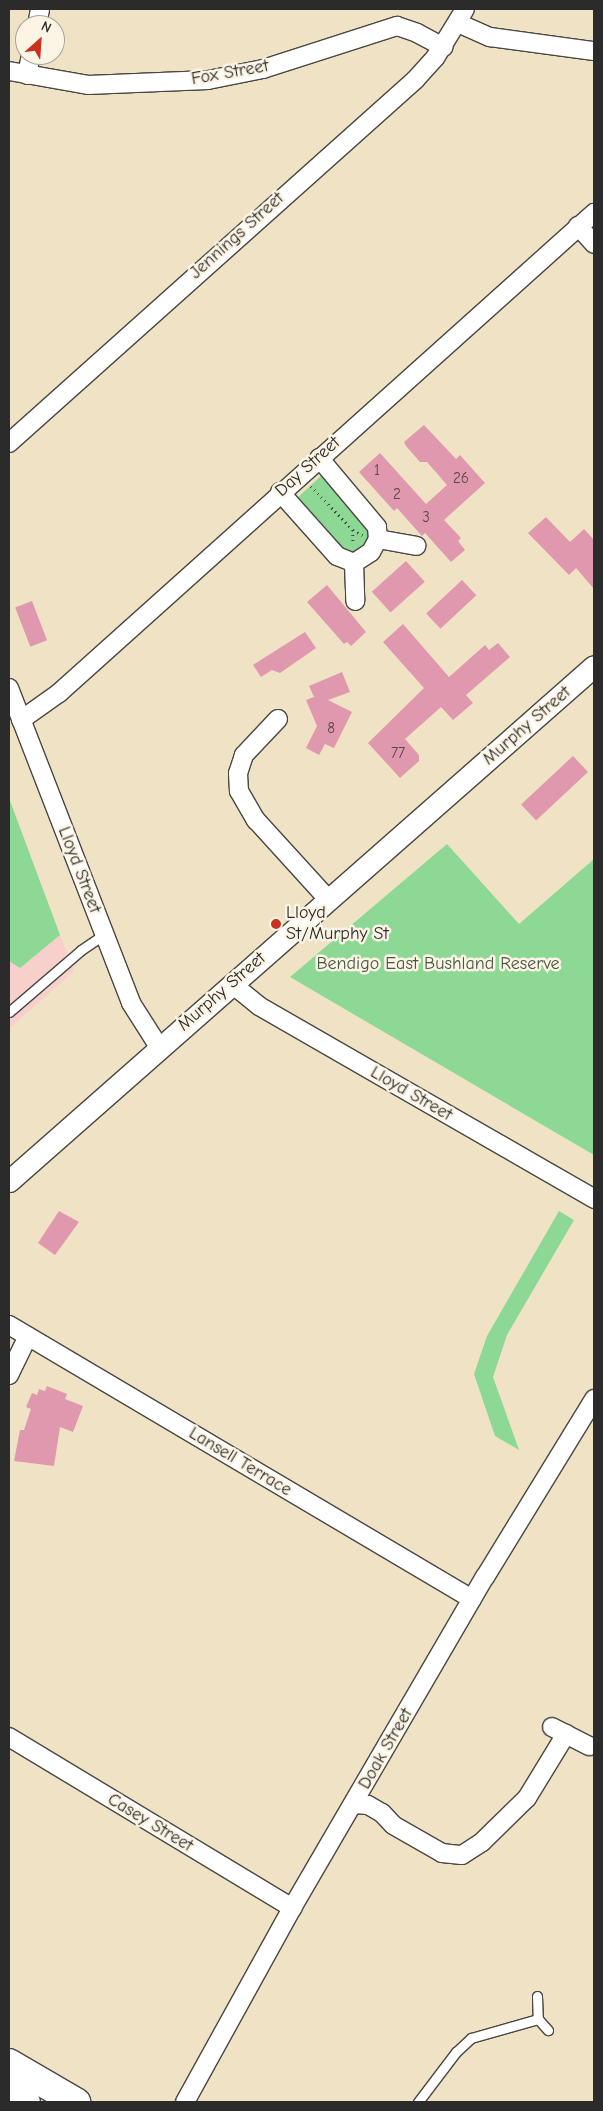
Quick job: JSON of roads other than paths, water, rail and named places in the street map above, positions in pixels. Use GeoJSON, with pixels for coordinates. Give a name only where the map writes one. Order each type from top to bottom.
{"type":"FeatureCollection","features":[{"type":"Feature","properties":{"kind":"main road"},"geometry":{"type":"LineString","coordinates":[[9,2064],[76,2102]]}},
{"type":"Feature","properties":{"kind":"main road"},"geometry":{"type":"LineString","coordinates":[[9,2092],[26,2102]]}},
{"type":"Feature","properties":{"kind":"street","name":"Jennings Street"},"geometry":{"type":"LineString","coordinates":[[9,443],[415,80],[443,47],[461,16]]}},
{"type":"Feature","properties":{"kind":"street"},"geometry":{"type":"LineString","coordinates":[[461,16],[490,37],[594,51]]}},
{"type":"Feature","properties":{"kind":"street","name":"Fox Street"},"geometry":{"type":"LineString","coordinates":[[9,71],[88,85],[208,80],[269,67],[397,26],[412,30],[443,47]]}},
{"type":"Feature","properties":{"kind":"street"},"geometry":{"type":"LineString","coordinates":[[27,75],[29,65]]}},
{"type":"Feature","properties":{"kind":"street","name":"Day Street"},"geometry":{"type":"LineString","coordinates":[[21,720],[59,693],[280,492],[594,213]]}},
{"type":"Feature","properties":{"kind":"street"},"geometry":{"type":"LineString","coordinates":[[578,226],[594,244]]}},
{"type":"Feature","properties":{"kind":"street"},"geometry":{"type":"LineString","coordinates":[[319,458],[375,523],[378,539],[371,552],[354,563]]}},
{"type":"Feature","properties":{"kind":"street"},"geometry":{"type":"LineString","coordinates":[[280,492],[333,552],[354,563]]}},
{"type":"Feature","properties":{"kind":"street"},"geometry":{"type":"LineString","coordinates":[[378,539],[416,546]]}},
{"type":"Feature","properties":{"kind":"street"},"geometry":{"type":"LineString","coordinates":[[354,563],[355,601]]}},
{"type":"Feature","properties":{"kind":"street","name":"Murphy Street"},"geometry":{"type":"LineString","coordinates":[[9,1181],[594,666]]}},
{"type":"Feature","properties":{"kind":"street","name":"Lloyd Street"},"geometry":{"type":"LineString","coordinates":[[9,688],[131,1003],[159,1047]]}},
{"type":"Feature","properties":{"kind":"street"},"geometry":{"type":"LineString","coordinates":[[278,719],[244,755],[238,773],[239,791],[256,820],[328,899]]}},
{"type":"Feature","properties":{"kind":"street","name":"Lloyd Street"},"geometry":{"type":"LineString","coordinates":[[232,984],[259,1006],[594,1199]]}},
{"type":"Feature","properties":{"kind":"street","name":"Lansell Terrace"},"geometry":{"type":"LineString","coordinates":[[9,1325],[472,1599]]}},
{"type":"Feature","properties":{"kind":"street"},"geometry":{"type":"LineString","coordinates":[[9,1375],[28,1336]]}},
{"type":"Feature","properties":{"kind":"street","name":"Doak Street"},"geometry":{"type":"LineString","coordinates":[[185,2102],[292,1908],[472,1599],[594,1399]]}},
{"type":"Feature","properties":{"kind":"street"},"geometry":{"type":"LineString","coordinates":[[354,1804],[363,1816],[377,1824],[393,1825],[442,1853],[462,1856],[482,1842],[527,1798],[559,1731],[589,1746]]}},
{"type":"Feature","properties":{"kind":"street","name":"Casey Street"},"geometry":{"type":"LineString","coordinates":[[9,1737],[292,1908]]}},
{"type":"Feature","properties":{"kind":"lane"},"geometry":{"type":"LineString","coordinates":[[9,1012],[82,950],[105,934]]}},
{"type":"Feature","properties":{"kind":"lane"},"geometry":{"type":"LineString","coordinates":[[537,1996],[538,2019],[548,2030]]}},
{"type":"Feature","properties":{"kind":"lane"},"geometry":{"type":"LineString","coordinates":[[418,2102],[460,2048],[471,2038],[538,2019]]}},
{"type":"Feature","properties":{"kind":"place","name":"Lloyd St/Murphy St"},"geometry":{"type":"Point","coordinates":[276,924]}},
{"type":"Feature","properties":{"kind":"park label","name":"Bendigo East Bushland Reserve"},"geometry":{"type":"Point","coordinates":[438,964]}}]}
